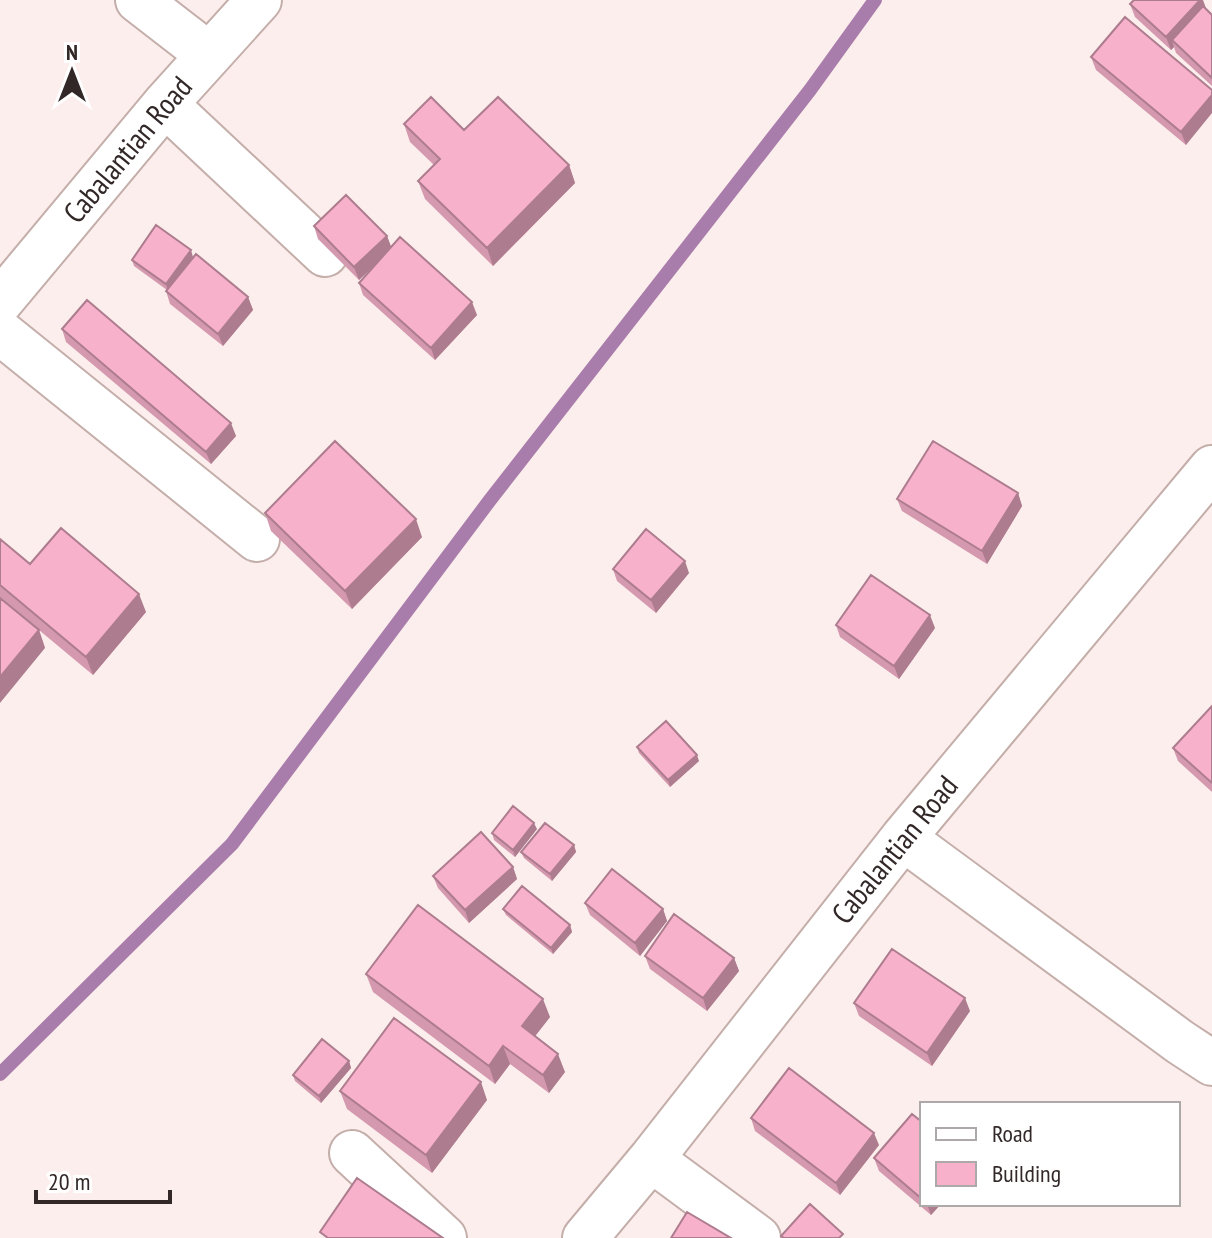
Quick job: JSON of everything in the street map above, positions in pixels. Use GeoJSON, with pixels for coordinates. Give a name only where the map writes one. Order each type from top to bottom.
{"type":"FeatureCollection","features":[{"type":"Feature","properties":{"kind":"street"},"geometry":{"type":"LineString","coordinates":[[138,0],[209,55]]}},
{"type":"Feature","properties":{"kind":"street","name":"Cabalantian Road"},"geometry":{"type":"LineString","coordinates":[[0,302],[165,104],[259,0]]}},
{"type":"Feature","properties":{"kind":"street"},"geometry":{"type":"LineString","coordinates":[[165,104],[325,254]]}},
{"type":"Feature","properties":{"kind":"street"},"geometry":{"type":"LineString","coordinates":[[0,332],[257,539]]}},
{"type":"Feature","properties":{"kind":"street","name":"Cabalantian Road"},"geometry":{"type":"LineString","coordinates":[[585,1238],[651,1159],[903,838],[1212,468]]}},
{"type":"Feature","properties":{"kind":"street"},"geometry":{"type":"LineString","coordinates":[[903,838],[1212,1063]]}},
{"type":"Feature","properties":{"kind":"street"},"geometry":{"type":"LineString","coordinates":[[352,1153],[444,1238]]}},
{"type":"Feature","properties":{"kind":"street"},"geometry":{"type":"LineString","coordinates":[[651,1159],[758,1238]]}},
{"type":"Feature","properties":{"kind":"building"},"geometry":{"type":"Polygon","coordinates":[[[1134,0],[1200,0],[1166,37],[1130,4],[1134,0]]]}},
{"type":"Feature","properties":{"kind":"building"},"geometry":{"type":"Polygon","coordinates":[[[1203,6],[1212,15],[1212,78],[1172,40],[1203,6]]]}},
{"type":"Feature","properties":{"kind":"building"},"geometry":{"type":"Polygon","coordinates":[[[1125,17],[1212,90],[1212,95],[1181,132],[1091,57],[1125,17]]]}},
{"type":"Feature","properties":{"kind":"building"},"geometry":{"type":"Polygon","coordinates":[[[431,97],[464,130],[498,97],[569,165],[487,248],[418,181],[440,159],[404,124],[431,97]]]}},
{"type":"Feature","properties":{"kind":"building"},"geometry":{"type":"Polygon","coordinates":[[[346,195],[387,236],[354,267],[314,226],[346,195]]]}},
{"type":"Feature","properties":{"kind":"building"},"geometry":{"type":"Polygon","coordinates":[[[156,225],[191,250],[166,284],[132,260],[156,225]]]}},
{"type":"Feature","properties":{"kind":"building"},"geometry":{"type":"Polygon","coordinates":[[[400,237],[472,302],[431,348],[359,283],[400,237]]]}},
{"type":"Feature","properties":{"kind":"building"},"geometry":{"type":"Polygon","coordinates":[[[196,254],[248,297],[218,334],[166,291],[196,254]]]}},
{"type":"Feature","properties":{"kind":"building"},"geometry":{"type":"Polygon","coordinates":[[[87,300],[231,423],[206,452],[62,329],[87,300]]]}},
{"type":"Feature","properties":{"kind":"building"},"geometry":{"type":"Polygon","coordinates":[[[335,441],[416,519],[345,591],[265,513],[335,441]]]}},
{"type":"Feature","properties":{"kind":"building"},"geometry":{"type":"Polygon","coordinates":[[[933,441],[1018,493],[982,551],[897,499],[933,441]]]}},
{"type":"Feature","properties":{"kind":"building"},"geometry":{"type":"Polygon","coordinates":[[[61,528],[139,594],[86,657],[0,585],[0,539],[30,564],[61,528]]]}},
{"type":"Feature","properties":{"kind":"building"},"geometry":{"type":"Polygon","coordinates":[[[646,529],[685,561],[651,600],[613,569],[646,529]]]}},
{"type":"Feature","properties":{"kind":"building"},"geometry":{"type":"Polygon","coordinates":[[[871,575],[930,615],[894,666],[836,625],[871,575]]]}},
{"type":"Feature","properties":{"kind":"building"},"geometry":{"type":"Polygon","coordinates":[[[0,598],[39,630],[0,677],[0,598]]]}},
{"type":"Feature","properties":{"kind":"building"},"geometry":{"type":"Polygon","coordinates":[[[1212,706],[1212,783],[1173,748],[1212,706]]]}},
{"type":"Feature","properties":{"kind":"building"},"geometry":{"type":"Polygon","coordinates":[[[666,721],[697,755],[668,780],[637,747],[666,721]]]}},
{"type":"Feature","properties":{"kind":"building"},"geometry":{"type":"Polygon","coordinates":[[[513,806],[534,823],[513,850],[492,833],[513,806]]]}},
{"type":"Feature","properties":{"kind":"building"},"geometry":{"type":"Polygon","coordinates":[[[545,823],[574,845],[550,874],[521,852],[545,823]]]}},
{"type":"Feature","properties":{"kind":"building"},"geometry":{"type":"Polygon","coordinates":[[[481,832],[513,867],[465,910],[433,876],[481,832]]]}},
{"type":"Feature","properties":{"kind":"building"},"geometry":{"type":"Polygon","coordinates":[[[612,869],[663,909],[635,943],[585,903],[612,869]]]}},
{"type":"Feature","properties":{"kind":"building"},"geometry":{"type":"Polygon","coordinates":[[[522,886],[570,925],[551,948],[503,909],[522,886]]]}},
{"type":"Feature","properties":{"kind":"building"},"geometry":{"type":"Polygon","coordinates":[[[418,905],[543,999],[522,1026],[558,1054],[543,1075],[503,1046],[489,1066],[366,974],[418,905]]]}},
{"type":"Feature","properties":{"kind":"building"},"geometry":{"type":"Polygon","coordinates":[[[674,914],[734,958],[703,998],[645,956],[674,914]]]}},
{"type":"Feature","properties":{"kind":"building"},"geometry":{"type":"Polygon","coordinates":[[[892,949],[965,998],[927,1053],[854,1003],[892,949]]]}},
{"type":"Feature","properties":{"kind":"building"},"geometry":{"type":"Polygon","coordinates":[[[394,1018],[481,1082],[426,1155],[340,1091],[394,1018]]]}},
{"type":"Feature","properties":{"kind":"building"},"geometry":{"type":"Polygon","coordinates":[[[322,1039],[349,1061],[319,1096],[293,1075],[322,1039]]]}},
{"type":"Feature","properties":{"kind":"building"},"geometry":{"type":"Polygon","coordinates":[[[789,1068],[874,1133],[836,1183],[751,1118],[789,1068]]]}},
{"type":"Feature","properties":{"kind":"building"},"geometry":{"type":"Polygon","coordinates":[[[912,1114],[920,1120],[920,1197],[874,1158],[912,1114]]]}},
{"type":"Feature","properties":{"kind":"building"},"geometry":{"type":"Polygon","coordinates":[[[357,1178],[443,1238],[328,1238],[320,1232],[357,1178]]]}},
{"type":"Feature","properties":{"kind":"building"},"geometry":{"type":"Polygon","coordinates":[[[810,1204],[843,1234],[839,1238],[781,1236],[810,1204]]]}},
{"type":"Feature","properties":{"kind":"building"},"geometry":{"type":"Polygon","coordinates":[[[687,1212],[731,1238],[671,1238],[687,1212]]]}},
{"type":"Feature","properties":{"kind":"waterway"},"geometry":{"type":"LineString","coordinates":[[0,1074],[232,844],[490,500],[810,90],[875,0]]}}]}
